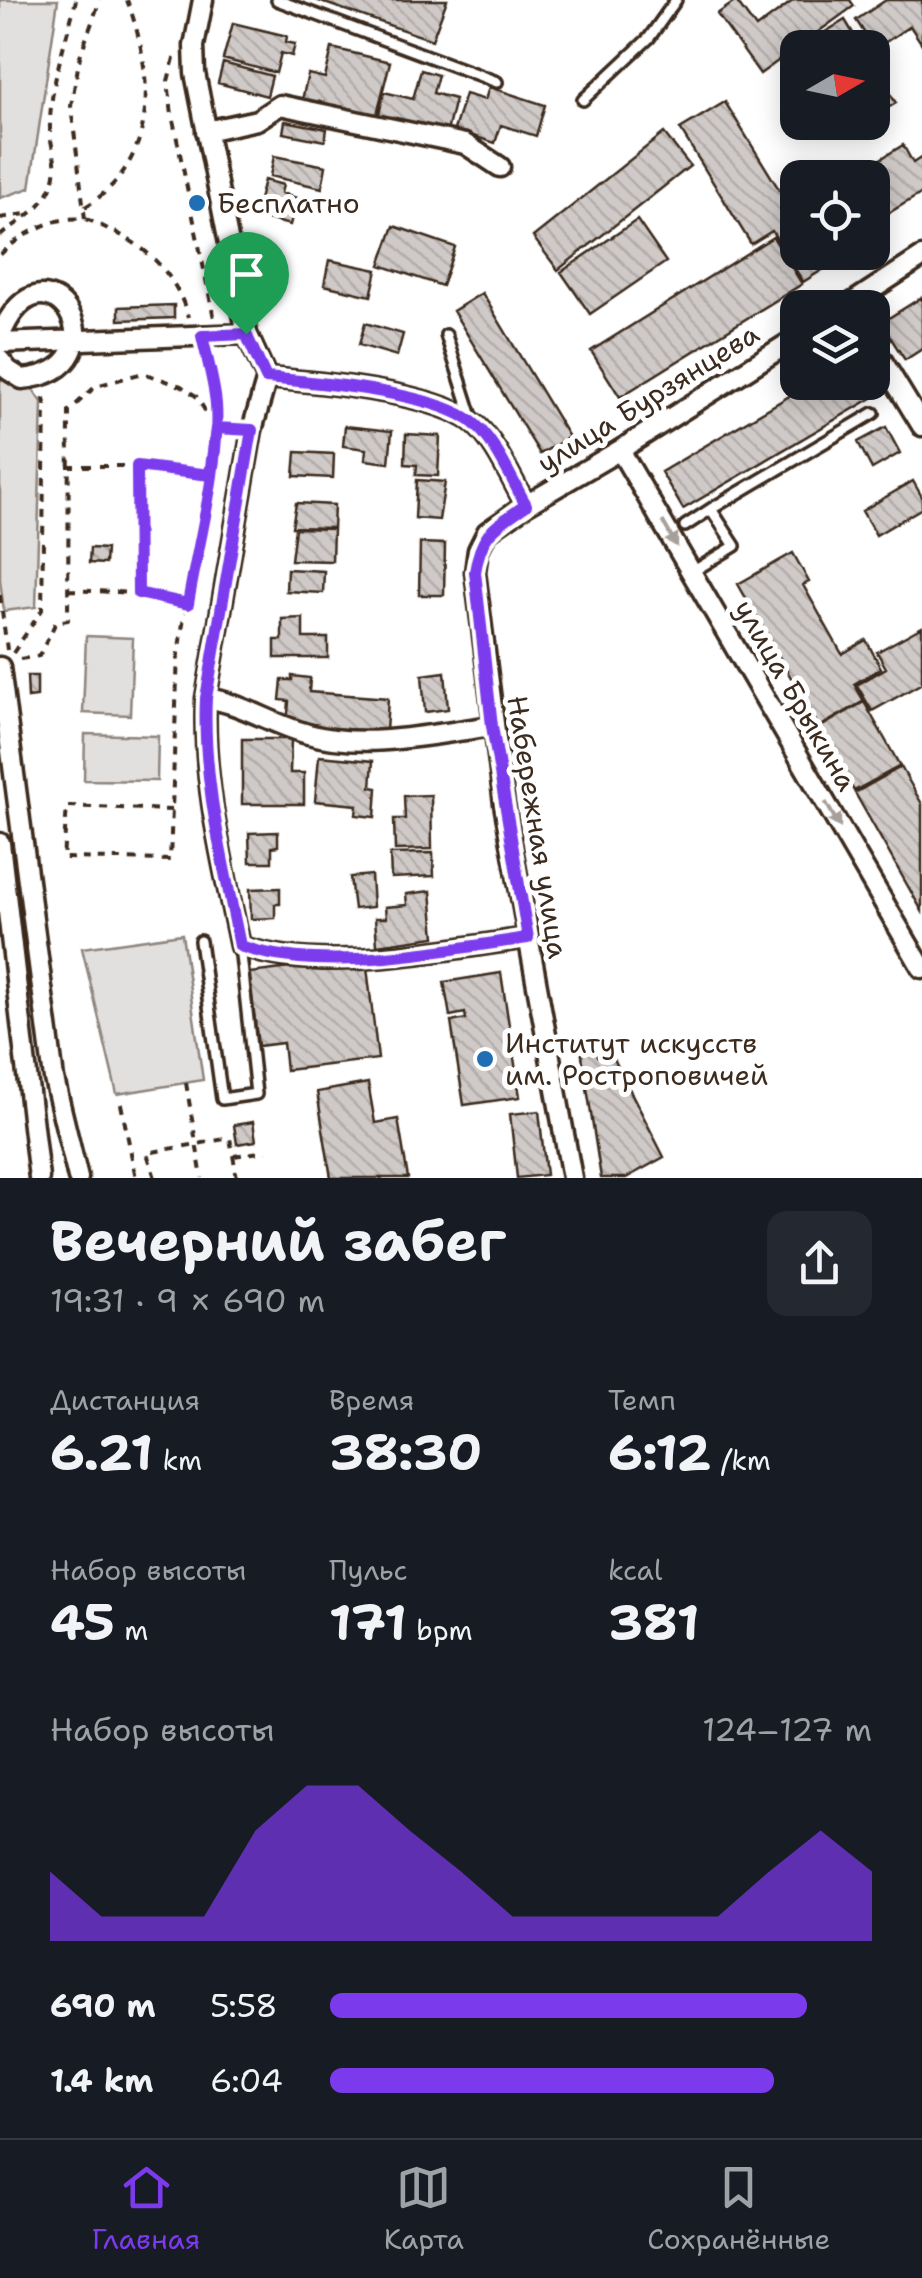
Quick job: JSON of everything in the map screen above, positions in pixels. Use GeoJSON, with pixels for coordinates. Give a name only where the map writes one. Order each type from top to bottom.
{"type":"FeatureCollection","features":[{"type":"Feature","properties":{"kind":"street"},"geometry":{"type":"LineString","coordinates":[[203,0],[194,46],[195,73],[246,334],[266,378],[252,430],[206,698],[207,773],[240,946],[266,955],[392,957],[528,938]]}},
{"type":"Feature","properties":{"kind":"street"},"geometry":{"type":"LineString","coordinates":[[206,131],[257,120],[280,104],[465,144],[500,167]]}},
{"type":"Feature","properties":{"kind":"street"},"geometry":{"type":"LineString","coordinates":[[873,290],[922,257]]}},
{"type":"Feature","properties":{"kind":"street"},"geometry":{"type":"LineString","coordinates":[[0,360],[22,379],[51,373],[66,360],[74,340],[74,319],[68,305],[55,297],[22,302],[9,318],[0,340],[74,340],[246,334]]}},
{"type":"Feature","properties":{"kind":"street","name":"улица Бурзянцева"},"geometry":{"type":"LineString","coordinates":[[526,505],[780,348]]}},
{"type":"Feature","properties":{"kind":"street"},"geometry":{"type":"LineString","coordinates":[[890,374],[922,426]]}},
{"type":"Feature","properties":{"kind":"street"},"geometry":{"type":"LineString","coordinates":[[266,378],[384,393],[450,409],[474,422],[526,505]]}},
{"type":"Feature","properties":{"kind":"street","name":"улица Брыкина"},"geometry":{"type":"LineString","coordinates":[[620,450],[922,968]]}},
{"type":"Feature","properties":{"kind":"street","name":"Набережная улица"},"geometry":{"type":"LineString","coordinates":[[526,505],[487,532],[478,550],[475,572],[492,726],[572,1178]]}},
{"type":"Feature","properties":{"kind":"street"},"geometry":{"type":"LineString","coordinates":[[4,663],[54,1079],[78,1178]]}},
{"type":"Feature","properties":{"kind":"street"},"geometry":{"type":"LineString","coordinates":[[206,698],[225,700],[310,735],[389,741],[492,726]]}},
{"type":"Feature","properties":{"kind":"street"},"geometry":{"type":"LineString","coordinates":[[0,843],[39,1178]]}},
{"type":"Feature","properties":{"kind":"lane"},"geometry":{"type":"LineString","coordinates":[[277,0],[497,82]]}},
{"type":"Feature","properties":{"kind":"lane"},"geometry":{"type":"LineString","coordinates":[[583,100],[649,38],[676,0]]}},
{"type":"Feature","properties":{"kind":"lane"},"geometry":{"type":"LineString","coordinates":[[446,334],[474,422]]}},
{"type":"Feature","properties":{"kind":"lane"},"geometry":{"type":"LineString","coordinates":[[684,526],[874,412]]}},
{"type":"Feature","properties":{"kind":"lane"},"geometry":{"type":"LineString","coordinates":[[692,572],[735,546],[711,509]]}},
{"type":"Feature","properties":{"kind":"lane"},"geometry":{"type":"LineString","coordinates":[[200,941],[222,1099],[256,1094],[240,946]]}},
{"type":"Feature","properties":{"kind":"path"},"geometry":{"type":"LineString","coordinates":[[0,236],[41,205],[53,183],[57,158],[50,131],[60,63],[76,0]]}},
{"type":"Feature","properties":{"kind":"path"},"geometry":{"type":"LineString","coordinates":[[85,219],[70,106],[80,56],[100,0]]}},
{"type":"Feature","properties":{"kind":"path"},"geometry":{"type":"LineString","coordinates":[[85,206],[105,195],[131,158],[146,112],[146,67],[140,34],[127,0]]}},
{"type":"Feature","properties":{"kind":"path"},"geometry":{"type":"LineString","coordinates":[[172,810],[66,806],[63,858],[170,860],[172,810],[178,653],[216,428],[216,402],[203,336],[168,81],[176,49]]}},
{"type":"Feature","properties":{"kind":"path"},"geometry":{"type":"LineString","coordinates":[[0,218],[31,214]]}},
{"type":"Feature","properties":{"kind":"path"},"geometry":{"type":"LineString","coordinates":[[0,255],[29,233],[61,221],[85,219],[133,240],[156,260],[203,336]]}},
{"type":"Feature","properties":{"kind":"path"},"geometry":{"type":"LineString","coordinates":[[39,656],[56,622],[68,620],[69,411],[96,386],[143,373],[181,386],[196,396],[216,428]]}},
{"type":"Feature","properties":{"kind":"path"},"geometry":{"type":"LineString","coordinates":[[4,663],[42,610],[45,403],[38,378]]}},
{"type":"Feature","properties":{"kind":"path"},"geometry":{"type":"LineString","coordinates":[[216,428],[252,430]]}},
{"type":"Feature","properties":{"kind":"path"},"geometry":{"type":"LineString","coordinates":[[67,466],[137,466],[210,475]]}},
{"type":"Feature","properties":{"kind":"path"},"geometry":{"type":"LineString","coordinates":[[137,466],[138,593]]}},
{"type":"Feature","properties":{"kind":"path"},"geometry":{"type":"LineString","coordinates":[[67,590],[138,593],[188,604]]}},
{"type":"Feature","properties":{"kind":"path"},"geometry":{"type":"LineString","coordinates":[[186,1083],[202,1178]]}},
{"type":"Feature","properties":{"kind":"path"},"geometry":{"type":"LineString","coordinates":[[120,1104],[136,1178]]}},
{"type":"Feature","properties":{"kind":"path"},"geometry":{"type":"LineString","coordinates":[[155,1178],[147,1153],[230,1138],[238,1178]]}},
{"type":"Feature","properties":{"kind":"path"},"geometry":{"type":"LineString","coordinates":[[234,1156],[266,1151]]}},
{"type":"Feature","properties":{"kind":"shaded area"},"geometry":{"type":"Polygon","coordinates":[[[0,0],[58,0],[30,188],[0,198],[0,0]]]}},
{"type":"Feature","properties":{"kind":"shaded area"},"geometry":{"type":"Polygon","coordinates":[[[0,370],[21,386],[33,389],[42,402],[36,607],[4,611],[0,580],[0,370]]]}},
{"type":"Feature","properties":{"kind":"shaded area"},"geometry":{"type":"Polygon","coordinates":[[[86,636],[133,638],[130,715],[83,713],[86,636]]]}},
{"type":"Feature","properties":{"kind":"shaded area"},"geometry":{"type":"Polygon","coordinates":[[[85,734],[158,736],[157,781],[84,780],[85,734]]]}},
{"type":"Feature","properties":{"kind":"shaded area"},"geometry":{"type":"Polygon","coordinates":[[[182,934],[203,1080],[117,1094],[82,948],[182,934]]]}},
{"type":"Feature","properties":{"kind":"building"},"geometry":{"type":"Polygon","coordinates":[[[316,0],[447,0],[432,40],[316,0]]]}},
{"type":"Feature","properties":{"kind":"building"},"geometry":{"type":"Polygon","coordinates":[[[794,0],[850,0],[854,6],[821,30],[780,30],[780,60],[760,74],[717,14],[736,1],[756,28],[794,0]]]}},
{"type":"Feature","properties":{"kind":"building"},"geometry":{"type":"Polygon","coordinates":[[[886,0],[922,0],[922,44],[910,26],[890,39],[890,30],[863,30],[856,20],[886,0]]]}},
{"type":"Feature","properties":{"kind":"building"},"geometry":{"type":"Polygon","coordinates":[[[845,20],[851,30],[829,30],[845,20]]]}},
{"type":"Feature","properties":{"kind":"building"},"geometry":{"type":"Polygon","coordinates":[[[233,23],[287,36],[286,42],[295,44],[292,56],[281,53],[276,73],[223,59],[233,23]]]}},
{"type":"Feature","properties":{"kind":"building"},"geometry":{"type":"Polygon","coordinates":[[[332,48],[390,62],[376,118],[302,100],[308,74],[325,78],[332,48]]]}},
{"type":"Feature","properties":{"kind":"building"},"geometry":{"type":"Polygon","coordinates":[[[223,63],[272,76],[267,96],[218,83],[223,63]]]}},
{"type":"Feature","properties":{"kind":"building"},"geometry":{"type":"Polygon","coordinates":[[[421,70],[438,75],[433,93],[455,99],[446,136],[378,119],[384,92],[413,99],[421,70]]]}},
{"type":"Feature","properties":{"kind":"building"},"geometry":{"type":"Polygon","coordinates":[[[489,87],[545,105],[536,136],[501,125],[495,143],[454,130],[465,94],[485,100],[489,87]]]}},
{"type":"Feature","properties":{"kind":"building"},"geometry":{"type":"Polygon","coordinates":[[[725,102],[780,191],[780,244],[772,231],[751,244],[680,129],[725,102]]]}},
{"type":"Feature","properties":{"kind":"building"},"geometry":{"type":"Polygon","coordinates":[[[285,121],[327,129],[325,141],[283,133],[285,121]]]}},
{"type":"Feature","properties":{"kind":"building"},"geometry":{"type":"Polygon","coordinates":[[[664,133],[690,166],[558,270],[533,237],[664,133]]]}},
{"type":"Feature","properties":{"kind":"building"},"geometry":{"type":"Polygon","coordinates":[[[903,145],[913,163],[922,157],[922,193],[890,212],[890,160],[879,160],[903,145]]]}},
{"type":"Feature","properties":{"kind":"building"},"geometry":{"type":"Polygon","coordinates":[[[274,156],[326,166],[322,188],[270,176],[274,156]]]}},
{"type":"Feature","properties":{"kind":"building"},"geometry":{"type":"Polygon","coordinates":[[[264,180],[283,185],[281,193],[297,198],[290,225],[255,216],[264,180]]]}},
{"type":"Feature","properties":{"kind":"building"},"geometry":{"type":"Polygon","coordinates":[[[637,220],[666,262],[590,314],[561,272],[637,220]]]}},
{"type":"Feature","properties":{"kind":"building"},"geometry":{"type":"Polygon","coordinates":[[[394,226],[455,247],[442,286],[380,265],[394,226]]]}},
{"type":"Feature","properties":{"kind":"building"},"geometry":{"type":"Polygon","coordinates":[[[773,237],[780,248],[780,270],[793,270],[802,284],[792,290],[780,290],[780,298],[620,397],[591,351],[773,237]]]}},
{"type":"Feature","properties":{"kind":"building"},"geometry":{"type":"Polygon","coordinates":[[[329,260],[377,270],[371,296],[324,285],[329,260]]]}},
{"type":"Feature","properties":{"kind":"building"},"geometry":{"type":"Polygon","coordinates":[[[796,270],[822,270],[803,282],[796,270]]]}},
{"type":"Feature","properties":{"kind":"building"},"geometry":{"type":"Polygon","coordinates":[[[482,293],[569,437],[540,454],[453,311],[482,293]]]}},
{"type":"Feature","properties":{"kind":"building"},"geometry":{"type":"Polygon","coordinates":[[[922,297],[922,349],[905,360],[890,337],[890,317],[922,297]]]}},
{"type":"Feature","properties":{"kind":"building"},"geometry":{"type":"Polygon","coordinates":[[[174,305],[174,318],[119,320],[119,307],[174,305]]]}},
{"type":"Feature","properties":{"kind":"building"},"geometry":{"type":"Polygon","coordinates":[[[365,323],[403,334],[397,356],[359,345],[365,323]]]}},
{"type":"Feature","properties":{"kind":"building"},"geometry":{"type":"Polygon","coordinates":[[[783,400],[868,400],[683,509],[661,472],[783,400]]]}},
{"type":"Feature","properties":{"kind":"building"},"geometry":{"type":"Polygon","coordinates":[[[345,426],[392,431],[389,463],[365,460],[366,449],[343,446],[345,426]]]}},
{"type":"Feature","properties":{"kind":"building"},"geometry":{"type":"Polygon","coordinates":[[[886,427],[900,453],[872,469],[858,442],[886,427]]]}},
{"type":"Feature","properties":{"kind":"building"},"geometry":{"type":"Polygon","coordinates":[[[406,434],[440,436],[438,476],[416,475],[417,465],[405,464],[406,434]]]}},
{"type":"Feature","properties":{"kind":"building"},"geometry":{"type":"Polygon","coordinates":[[[296,452],[334,454],[333,478],[294,476],[296,452]]]}},
{"type":"Feature","properties":{"kind":"building"},"geometry":{"type":"Polygon","coordinates":[[[417,480],[445,482],[439,520],[415,518],[417,480]]]}},
{"type":"Feature","properties":{"kind":"building"},"geometry":{"type":"Polygon","coordinates":[[[913,481],[922,497],[922,508],[876,535],[862,511],[913,481]]]}},
{"type":"Feature","properties":{"kind":"building"},"geometry":{"type":"Polygon","coordinates":[[[296,503],[334,505],[333,528],[292,527],[296,503]]]}},
{"type":"Feature","properties":{"kind":"building"},"geometry":{"type":"Polygon","coordinates":[[[295,528],[333,529],[332,561],[291,560],[295,528]]]}},
{"type":"Feature","properties":{"kind":"building"},"geometry":{"type":"Polygon","coordinates":[[[420,543],[445,544],[444,595],[419,595],[420,543]]]}},
{"type":"Feature","properties":{"kind":"building"},"geometry":{"type":"Polygon","coordinates":[[[90,548],[106,549],[105,564],[89,563],[90,548]]]}},
{"type":"Feature","properties":{"kind":"building"},"geometry":{"type":"Polygon","coordinates":[[[793,553],[809,582],[803,585],[842,654],[866,640],[881,668],[854,684],[864,701],[819,727],[738,584],[793,553]]]}},
{"type":"Feature","properties":{"kind":"building"},"geometry":{"type":"Polygon","coordinates":[[[287,569],[324,571],[323,593],[286,591],[287,569]]]}},
{"type":"Feature","properties":{"kind":"building"},"geometry":{"type":"Polygon","coordinates":[[[303,618],[303,638],[328,638],[328,658],[275,658],[275,640],[282,640],[282,619],[303,618]]]}},
{"type":"Feature","properties":{"kind":"building"},"geometry":{"type":"Polygon","coordinates":[[[922,627],[922,683],[872,711],[857,685],[886,668],[877,652],[922,627]]]}},
{"type":"Feature","properties":{"kind":"building"},"geometry":{"type":"Polygon","coordinates":[[[445,672],[448,709],[425,712],[422,675],[445,672]]]}},
{"type":"Feature","properties":{"kind":"building"},"geometry":{"type":"Polygon","coordinates":[[[27,676],[37,676],[37,697],[28,698],[27,676]]]}},
{"type":"Feature","properties":{"kind":"building"},"geometry":{"type":"Polygon","coordinates":[[[292,676],[310,678],[309,692],[388,698],[386,732],[287,725],[289,701],[280,700],[282,680],[292,680],[292,676]]]}},
{"type":"Feature","properties":{"kind":"building"},"geometry":{"type":"Polygon","coordinates":[[[864,702],[900,766],[854,791],[819,728],[864,702]]]}},
{"type":"Feature","properties":{"kind":"building"},"geometry":{"type":"Polygon","coordinates":[[[242,739],[291,739],[290,773],[304,773],[304,804],[242,804],[242,739]]]}},
{"type":"Feature","properties":{"kind":"building"},"geometry":{"type":"Polygon","coordinates":[[[319,756],[373,761],[371,787],[377,788],[375,817],[356,815],[357,805],[315,801],[319,756]]]}},
{"type":"Feature","properties":{"kind":"building"},"geometry":{"type":"Polygon","coordinates":[[[901,767],[922,804],[922,911],[855,793],[901,767]]]}},
{"type":"Feature","properties":{"kind":"building"},"geometry":{"type":"Polygon","coordinates":[[[431,795],[432,849],[395,850],[394,819],[405,819],[404,796],[431,795]]]}},
{"type":"Feature","properties":{"kind":"building"},"geometry":{"type":"Polygon","coordinates":[[[278,832],[272,862],[250,862],[249,833],[278,832]]]}},
{"type":"Feature","properties":{"kind":"building"},"geometry":{"type":"Polygon","coordinates":[[[433,853],[434,876],[391,878],[390,854],[433,853]]]}},
{"type":"Feature","properties":{"kind":"building"},"geometry":{"type":"Polygon","coordinates":[[[371,875],[373,907],[354,909],[350,877],[371,875]]]}},
{"type":"Feature","properties":{"kind":"building"},"geometry":{"type":"Polygon","coordinates":[[[280,888],[275,918],[251,919],[250,889],[280,888]]]}},
{"type":"Feature","properties":{"kind":"building"},"geometry":{"type":"Polygon","coordinates":[[[431,891],[435,937],[377,945],[375,918],[386,918],[385,907],[407,905],[406,894],[431,891]]]}},
{"type":"Feature","properties":{"kind":"building"},"geometry":{"type":"Polygon","coordinates":[[[366,959],[378,1059],[286,1070],[283,1043],[258,1046],[249,973],[366,959]]]}},
{"type":"Feature","properties":{"kind":"building","name":"Институт искусств им. Ростроповичей"},"geometry":{"type":"Polygon","coordinates":[[[501,973],[520,1097],[464,1105],[451,1022],[466,1019],[465,1013],[450,1016],[444,982],[501,973]]]}},
{"type":"Feature","properties":{"kind":"building"},"geometry":{"type":"Polygon","coordinates":[[[595,1047],[597,1056],[611,1053],[664,1157],[626,1178],[601,1178],[581,1049],[595,1047]]]}},
{"type":"Feature","properties":{"kind":"building"},"geometry":{"type":"Polygon","coordinates":[[[368,1083],[375,1123],[398,1119],[408,1178],[331,1178],[317,1092],[368,1083]]]}},
{"type":"Feature","properties":{"kind":"building"},"geometry":{"type":"Polygon","coordinates":[[[539,1111],[546,1175],[517,1178],[510,1114],[539,1111]]]}},
{"type":"Feature","properties":{"kind":"building"},"geometry":{"type":"Polygon","coordinates":[[[253,1122],[256,1141],[237,1144],[234,1125],[253,1122]]]}},
{"type":"Feature","properties":{"kind":"place","name":"Бесплатно"},"geometry":{"type":"Point","coordinates":[197,203]}},
{"type":"Feature","properties":{"kind":"place","name":"Институт искусств им. Ростроповичей"},"geometry":{"type":"Point","coordinates":[485,1059]}},
{"type":"Feature","properties":{"kind":"route"},"geometry":{"type":"LineString","coordinates":[[246,334],[202,336],[216,402],[216,428],[210,475],[188,604],[138,593],[137,466],[210,475],[216,428],[252,430],[206,698],[204,736],[207,773],[240,946],[266,955],[392,957],[528,938],[492,726],[475,572],[478,550],[487,532],[526,505],[474,422],[450,409],[384,393],[266,378],[246,334]]}}]}
